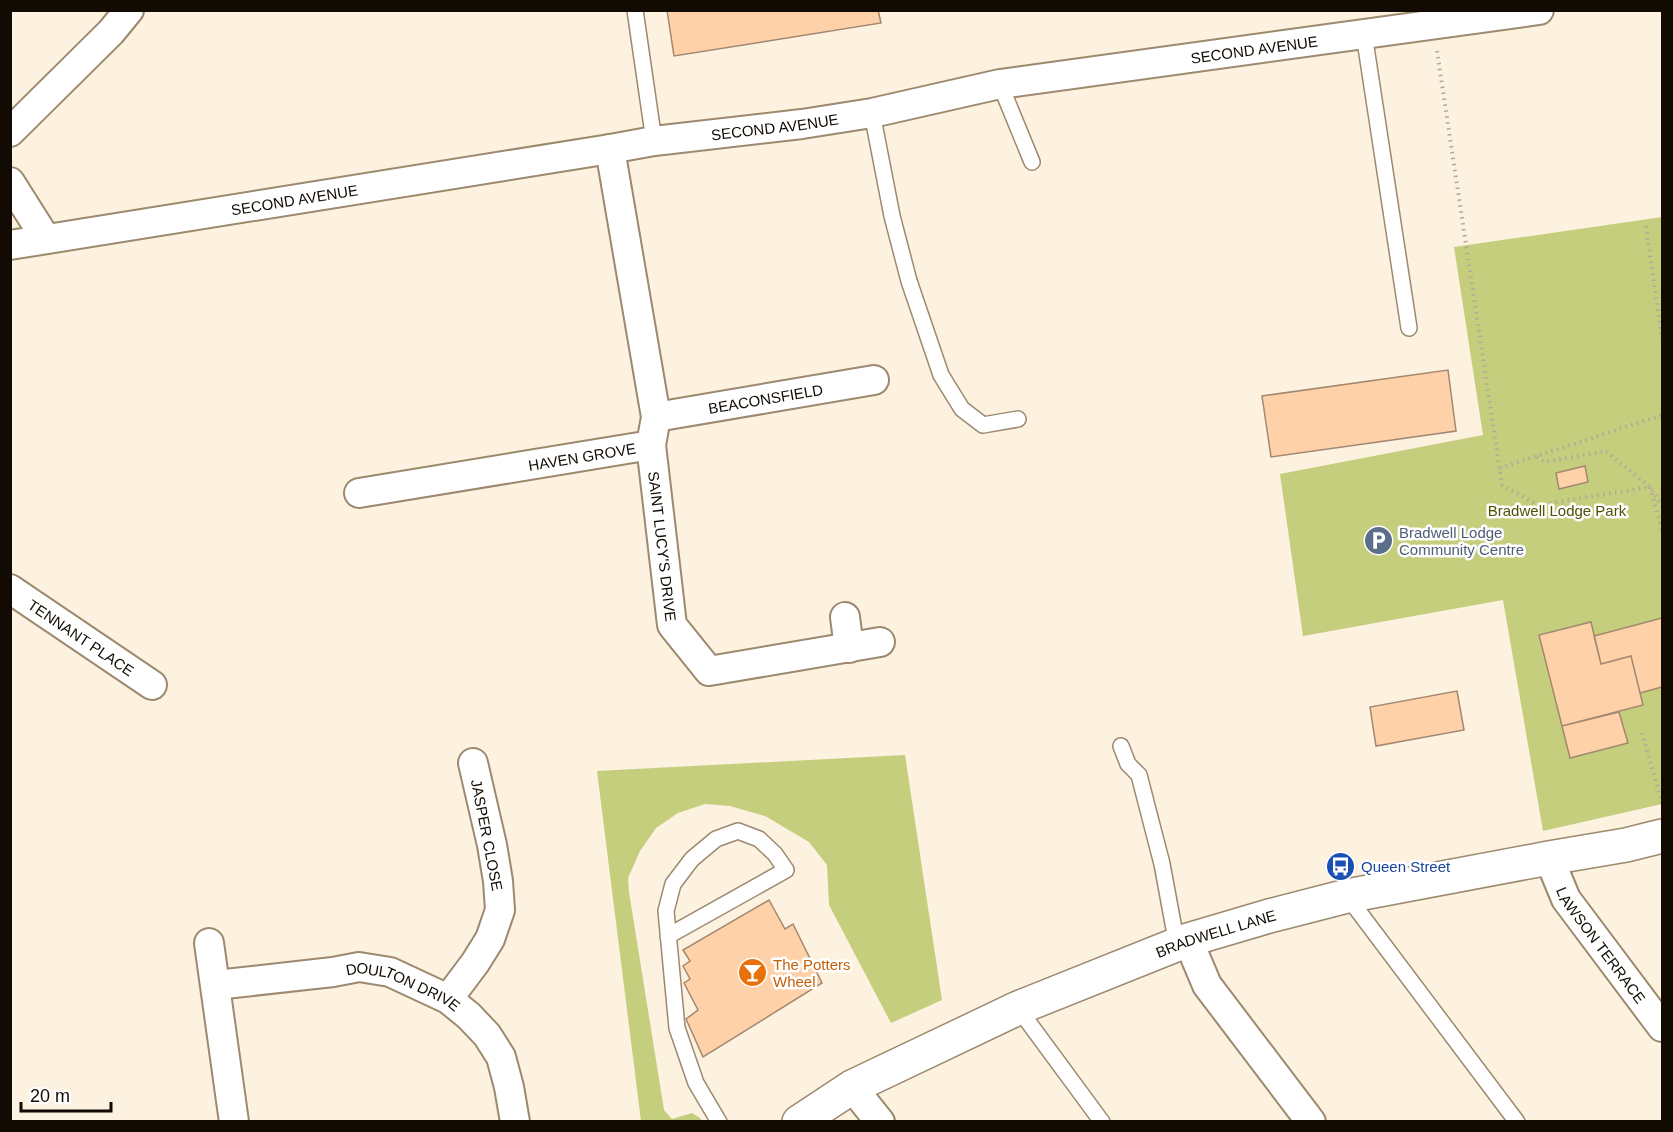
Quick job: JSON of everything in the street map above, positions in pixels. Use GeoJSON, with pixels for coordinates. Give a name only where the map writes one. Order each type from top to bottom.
{"type":"FeatureCollection","features":[{"type":"Feature","properties":{"kind":"street"},"geometry":{"type":"LineString","coordinates":[[10,132],[111,32],[129,10]]}},
{"type":"Feature","properties":{"kind":"street","name":"SECOND AVENUE"},"geometry":{"type":"LineString","coordinates":[[10,245],[654,141],[802,124],[872,113],[1000,84],[1539,10]]}},
{"type":"Feature","properties":{"kind":"street","name":"HAVEN GROVE"},"geometry":{"type":"LineString","coordinates":[[359,492],[651,445],[656,417],[610,149]]}},
{"type":"Feature","properties":{"kind":"street"},"geometry":{"type":"LineString","coordinates":[[10,182],[46,239]]}},
{"type":"Feature","properties":{"kind":"street","name":"BEACONSFIELD"},"geometry":{"type":"LineString","coordinates":[[656,417],[874,380]]}},
{"type":"Feature","properties":{"kind":"street","name":"SAINT LUCY'S DRIVE"},"geometry":{"type":"LineString","coordinates":[[651,445],[672,625],[709,671],[880,642]]}},
{"type":"Feature","properties":{"kind":"street","name":"TENNANT PLACE"},"geometry":{"type":"LineString","coordinates":[[10,589],[152,685]]}},
{"type":"Feature","properties":{"kind":"street"},"geometry":{"type":"LineString","coordinates":[[845,617],[849,648]]}},
{"type":"Feature","properties":{"kind":"street","name":"JASPER CLOSE"},"geometry":{"type":"LineString","coordinates":[[448,999],[490,939],[500,910],[492,845],[473,764]]}},
{"type":"Feature","properties":{"kind":"street","name":"BRADWELL LANE"},"geometry":{"type":"LineString","coordinates":[[799,1122],[852,1087],[1018,1008],[1183,943],[1269,916],[1347,896],[1626,845],[1662,836]]}},
{"type":"Feature","properties":{"kind":"street","name":"LAWSON TERRACE"},"geometry":{"type":"LineString","coordinates":[[1549,858],[1566,899],[1662,1027]]}},
{"type":"Feature","properties":{"kind":"street"},"geometry":{"type":"LineString","coordinates":[[1183,943],[1207,985],[1311,1122]]}},
{"type":"Feature","properties":{"kind":"street"},"geometry":{"type":"LineString","coordinates":[[209,944],[234,1122]]}},
{"type":"Feature","properties":{"kind":"street","name":"DOULTON DRIVE"},"geometry":{"type":"LineString","coordinates":[[216,985],[333,972],[358,967],[390,972],[448,999],[487,1035],[501,1057],[515,1122]]}},
{"type":"Feature","properties":{"kind":"street"},"geometry":{"type":"LineString","coordinates":[[852,1087],[880,1122]]}},
{"type":"Feature","properties":{"kind":"lane"},"geometry":{"type":"LineString","coordinates":[[635,10],[654,141]]}},
{"type":"Feature","properties":{"kind":"lane"},"geometry":{"type":"LineString","coordinates":[[1364,34],[1409,328]]}},
{"type":"Feature","properties":{"kind":"lane"},"geometry":{"type":"LineString","coordinates":[[1000,84],[1032,162]]}},
{"type":"Feature","properties":{"kind":"lane"},"geometry":{"type":"LineString","coordinates":[[872,113],[892,216],[909,281],[940,375],[962,409],[983,424],[1018,419]]}},
{"type":"Feature","properties":{"kind":"lane"},"geometry":{"type":"LineString","coordinates":[[1121,746],[1128,764],[1139,775],[1183,943]]}},
{"type":"Feature","properties":{"kind":"lane"},"geometry":{"type":"LineString","coordinates":[[668,936],[786,870],[775,854],[759,838],[738,831],[716,839],[692,859],[672,884],[666,911],[668,936],[677,1028],[696,1083],[719,1122]]}},
{"type":"Feature","properties":{"kind":"lane"},"geometry":{"type":"LineString","coordinates":[[1347,896],[1518,1122]]}},
{"type":"Feature","properties":{"kind":"lane"},"geometry":{"type":"LineString","coordinates":[[1018,1008],[1102,1122]]}},
{"type":"Feature","properties":{"kind":"path"},"geometry":{"type":"LineString","coordinates":[[1434,25],[1502,485],[1543,510]]}},
{"type":"Feature","properties":{"kind":"path"},"geometry":{"type":"LineString","coordinates":[[1646,226],[1662,340]]}},
{"type":"Feature","properties":{"kind":"path"},"geometry":{"type":"LineString","coordinates":[[1500,468],[1662,415]]}},
{"type":"Feature","properties":{"kind":"path"},"geometry":{"type":"LineString","coordinates":[[1536,456],[1545,462],[1606,451],[1650,487],[1662,506]]}},
{"type":"Feature","properties":{"kind":"path"},"geometry":{"type":"LineString","coordinates":[[1538,505],[1650,487]]}},
{"type":"Feature","properties":{"kind":"path"},"geometry":{"type":"LineString","coordinates":[[1650,487],[1662,531]]}},
{"type":"Feature","properties":{"kind":"path"},"geometry":{"type":"LineString","coordinates":[[1642,733],[1662,803]]}},
{"type":"Feature","properties":{"kind":"green space","name":"Bradwell Lodge Park"},"geometry":{"type":"Polygon","coordinates":[[[1662,217],[1662,804],[1543,831],[1503,600],[1303,636],[1280,474],[1483,435],[1454,247],[1662,217]]]}},
{"type":"Feature","properties":{"kind":"green space"},"geometry":{"type":"Polygon","coordinates":[[[905,755],[942,1000],[891,1023],[829,905],[827,865],[809,842],[765,816],[730,806],[705,804],[678,813],[656,828],[640,851],[628,878],[629,892],[664,1110],[672,1119],[692,1113],[702,1121],[641,1121],[597,771],[905,755]]]}},
{"type":"Feature","properties":{"kind":"building"},"geometry":{"type":"Polygon","coordinates":[[[667,10],[878,10],[881,23],[674,56],[667,10]]]}},
{"type":"Feature","properties":{"kind":"building"},"geometry":{"type":"Polygon","coordinates":[[[1448,370],[1456,431],[1271,457],[1262,396],[1448,370]]]}},
{"type":"Feature","properties":{"kind":"building"},"geometry":{"type":"Polygon","coordinates":[[[1585,466],[1588,482],[1559,489],[1556,473],[1585,466]]]}},
{"type":"Feature","properties":{"kind":"building"},"geometry":{"type":"Polygon","coordinates":[[[1662,618],[1662,687],[1640,693],[1631,656],[1601,664],[1594,636],[1662,618]]]}},
{"type":"Feature","properties":{"kind":"building"},"geometry":{"type":"Polygon","coordinates":[[[1591,622],[1601,664],[1631,656],[1643,705],[1562,726],[1539,635],[1591,622]]]}},
{"type":"Feature","properties":{"kind":"building"},"geometry":{"type":"Polygon","coordinates":[[[1457,691],[1464,730],[1376,746],[1370,707],[1457,691]]]}},
{"type":"Feature","properties":{"kind":"building"},"geometry":{"type":"Polygon","coordinates":[[[1619,712],[1628,743],[1570,758],[1562,726],[1619,712]]]}},
{"type":"Feature","properties":{"kind":"building","name":"The Potters Wheel"},"geometry":{"type":"Polygon","coordinates":[[[769,900],[785,929],[793,924],[822,983],[703,1057],[686,1019],[698,1010],[684,983],[690,979],[683,966],[690,961],[683,950],[769,900]]]}},
{"type":"Feature","properties":{"kind":"place","name":"Bradwell Lodge Community Centre"},"geometry":{"type":"Point","coordinates":[1378,541]}},
{"type":"Feature","properties":{"kind":"place","name":"Queen Street"},"geometry":{"type":"Point","coordinates":[1340,866]}},
{"type":"Feature","properties":{"kind":"place","name":"The Potters Wheel"},"geometry":{"type":"Point","coordinates":[752,973]}}]}
